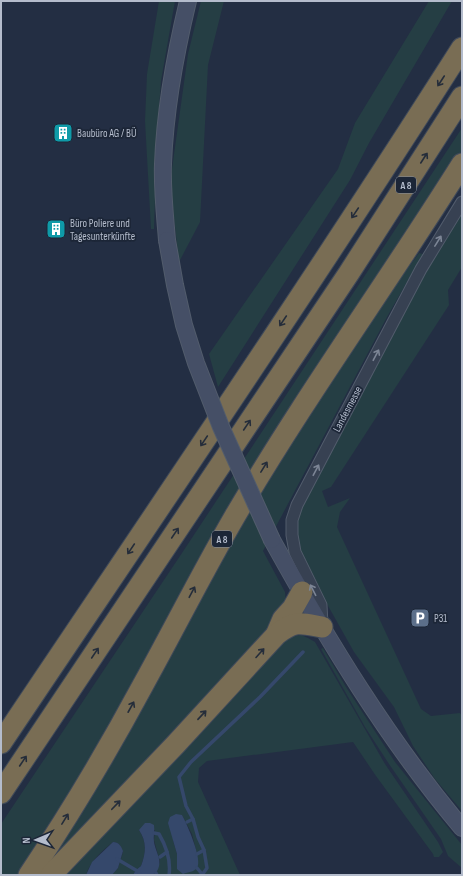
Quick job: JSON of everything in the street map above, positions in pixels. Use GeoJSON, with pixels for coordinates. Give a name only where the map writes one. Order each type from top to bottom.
{"type":"FeatureCollection","features":[{"type":"Feature","properties":{"kind":"highway","name":"A 8"},"geometry":{"type":"LineString","coordinates":[[1,743],[225,411],[462,48]]}},
{"type":"Feature","properties":{"kind":"highway","name":"A 8"},"geometry":{"type":"LineString","coordinates":[[1,793],[349,273],[462,97]]}},
{"type":"Feature","properties":{"kind":"highway","name":"A 8"},"geometry":{"type":"LineString","coordinates":[[29,875],[76,802],[106,751],[215,550],[259,475],[462,164]]}},
{"type":"Feature","properties":{"kind":"highway"},"geometry":{"type":"LineString","coordinates":[[277,634],[283,619],[293,608],[302,592]]}},
{"type":"Feature","properties":{"kind":"highway"},"geometry":{"type":"LineString","coordinates":[[51,875],[277,634],[288,625],[293,624],[300,623],[322,627]]}},
{"type":"Feature","properties":{"kind":"main road"},"geometry":{"type":"LineString","coordinates":[[188,1],[172,74],[163,165],[167,240],[174,285],[184,325],[196,363],[221,427],[272,540],[322,627],[368,702],[426,783],[462,828]]}},
{"type":"Feature","properties":{"kind":"street","name":"Landesmesse"},"geometry":{"type":"LineString","coordinates":[[322,627],[321,605],[295,552],[292,535],[292,520],[297,505],[421,269],[462,202]]}},
{"type":"Feature","properties":{"kind":"green space"},"geometry":{"type":"Polygon","coordinates":[[[159,1],[175,1],[161,81],[157,136],[154,229],[151,229],[145,121],[147,74],[159,1]]]}},
{"type":"Feature","properties":{"kind":"green space"},"geometry":{"type":"Polygon","coordinates":[[[201,1],[224,1],[208,65],[200,222],[179,262],[170,183],[188,54],[201,1]]]}},
{"type":"Feature","properties":{"kind":"green space"},"geometry":{"type":"Polygon","coordinates":[[[429,1],[452,1],[369,143],[350,180],[218,387],[209,354],[338,169],[355,123],[429,1]]]}},
{"type":"Feature","properties":{"kind":"green space"},"geometry":{"type":"Polygon","coordinates":[[[462,128],[462,150],[410,231],[20,875],[1,875],[1,824],[182,553],[462,128]]]}},
{"type":"Feature","properties":{"kind":"green space"},"geometry":{"type":"Polygon","coordinates":[[[462,213],[462,267],[448,290],[449,305],[331,487],[322,491],[328,507],[350,498],[340,512],[337,527],[421,709],[431,716],[460,713],[462,716],[462,811],[435,779],[413,746],[394,707],[354,652],[300,556],[296,541],[297,517],[427,269],[462,213]]]}},
{"type":"Feature","properties":{"kind":"green space"},"geometry":{"type":"Polygon","coordinates":[[[419,253],[423,254],[387,317],[263,551],[285,592],[286,604],[262,638],[47,868],[231,536],[371,318],[419,253]]]}},
{"type":"Feature","properties":{"kind":"green space"},"geometry":{"type":"Polygon","coordinates":[[[301,635],[315,642],[385,764],[438,842],[443,852],[439,857],[434,857],[353,742],[207,761],[199,768],[198,782],[240,875],[151,875],[156,873],[160,862],[154,840],[155,830],[139,830],[142,834],[145,852],[141,866],[133,875],[112,875],[118,868],[123,852],[120,845],[113,842],[93,861],[86,875],[62,875],[289,636],[301,635]],[[182,815],[173,840],[177,854],[177,869],[197,854],[192,834],[182,815]]]}},
{"type":"Feature","properties":{"kind":"green space"},"geometry":{"type":"Polygon","coordinates":[[[323,648],[346,687],[395,762],[462,845],[462,868],[448,856],[441,839],[365,727],[321,649],[323,648]]]}},
{"type":"Feature","properties":{"kind":"water"},"geometry":{"type":"Polygon","coordinates":[[[176,814],[182,815],[194,842],[198,858],[197,868],[183,874],[177,869],[177,854],[168,823],[170,817],[176,814]]]}},
{"type":"Feature","properties":{"kind":"water"},"geometry":{"type":"Polygon","coordinates":[[[145,823],[154,825],[154,842],[159,858],[159,865],[156,873],[151,875],[133,875],[141,866],[144,857],[145,848],[142,834],[139,830],[145,823]]]}},
{"type":"Feature","properties":{"kind":"water"},"geometry":{"type":"Polygon","coordinates":[[[113,842],[120,845],[123,851],[118,868],[112,875],[86,875],[92,862],[113,842]]]}},
{"type":"Feature","properties":{"kind":"waterway"},"geometry":{"type":"LineString","coordinates":[[202,875],[207,868],[204,850],[198,837],[193,819],[186,806],[179,777],[191,762],[260,697],[303,652]]}},
{"type":"Feature","properties":{"kind":"waterway"},"geometry":{"type":"LineString","coordinates":[[187,822],[193,819]]}},
{"type":"Feature","properties":{"kind":"waterway"},"geometry":{"type":"LineString","coordinates":[[154,833],[159,834],[166,849],[169,859],[169,875]]}},
{"type":"Feature","properties":{"kind":"waterway"},"geometry":{"type":"LineString","coordinates":[[197,854],[204,850]]}},
{"type":"Feature","properties":{"kind":"waterway"},"geometry":{"type":"LineString","coordinates":[[160,857],[167,852]]}},
{"type":"Feature","properties":{"kind":"waterway"},"geometry":{"type":"LineString","coordinates":[[117,859],[139,872],[140,875]]}},
{"type":"Feature","properties":{"kind":"waterway"},"geometry":{"type":"LineString","coordinates":[[197,868],[202,874]]}},
{"type":"Feature","properties":{"kind":"place","name":"Baubüro AG / BÜ"},"geometry":{"type":"Point","coordinates":[63,133]}},
{"type":"Feature","properties":{"kind":"place","name":"Büro Poliere und Tagesunterkünfte"},"geometry":{"type":"Point","coordinates":[56,229]}},
{"type":"Feature","properties":{"kind":"place","name":"P31"},"geometry":{"type":"Point","coordinates":[420,618]}}]}
